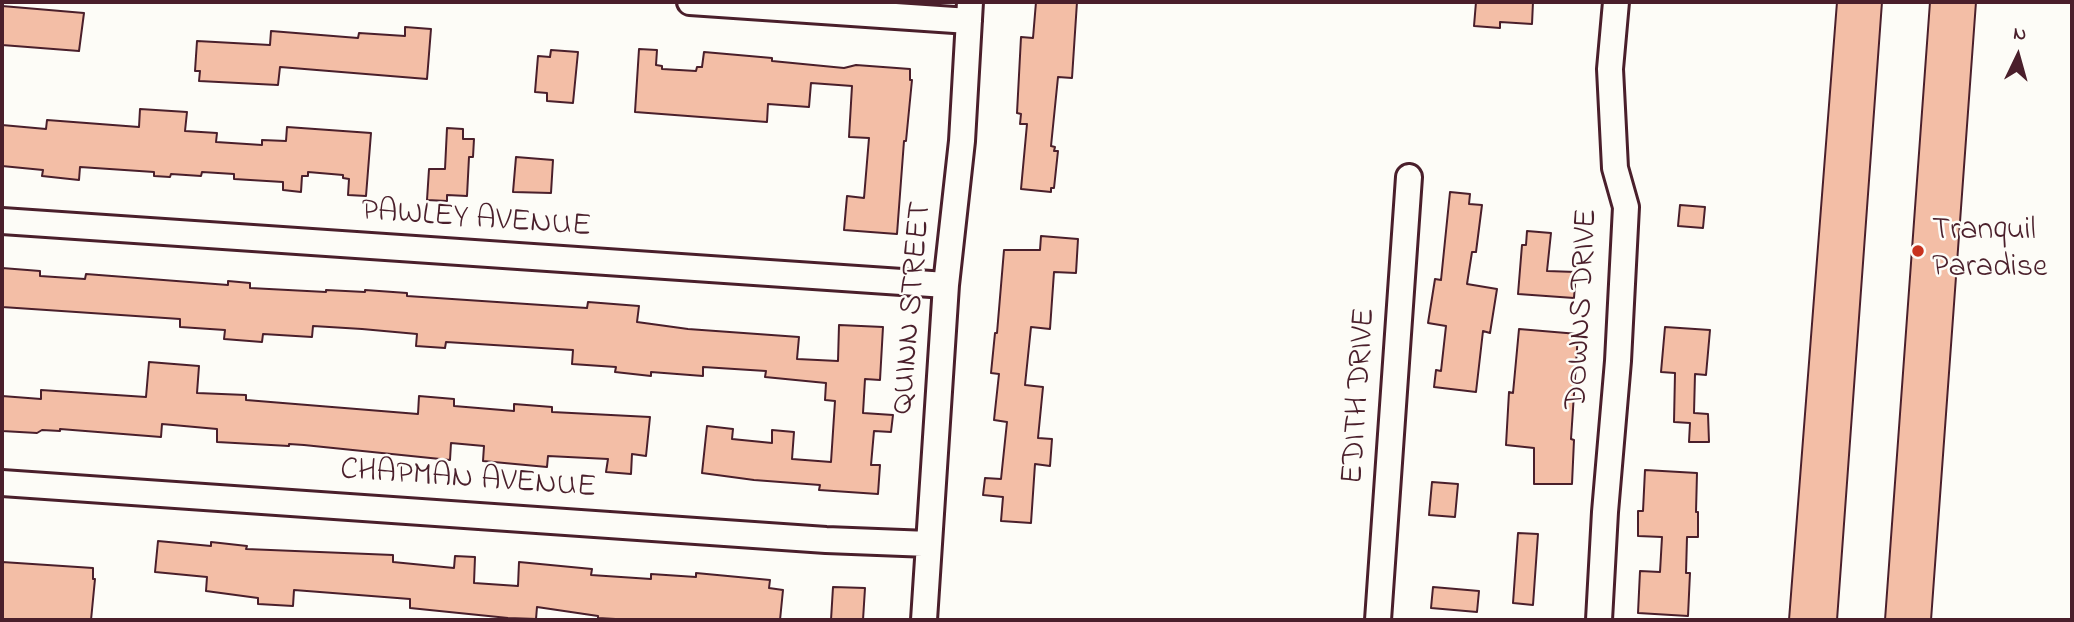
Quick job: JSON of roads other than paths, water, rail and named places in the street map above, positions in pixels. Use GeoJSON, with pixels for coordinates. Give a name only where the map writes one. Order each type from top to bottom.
{"type":"FeatureCollection","features":[{"type":"Feature","properties":{"kind":"street"},"geometry":{"type":"LineString","coordinates":[[690,2],[970,11]]}},
{"type":"Feature","properties":{"kind":"street","name":"DOWNS DRIVE"},"geometry":{"type":"LineString","coordinates":[[1599,620],[1618,361],[1626,206],[1615,168],[1611,94],[1610,69],[1616,2]]}},
{"type":"Feature","properties":{"kind":"street","name":"QUINN STREET"},"geometry":{"type":"LineString","coordinates":[[924,620],[946,285],[962,141],[970,11]]}},
{"type":"Feature","properties":{"kind":"street","name":"EDITH DRIVE"},"geometry":{"type":"LineString","coordinates":[[1378,620],[1409,177]]}},
{"type":"Feature","properties":{"kind":"street","name":"PAWLEY AVENUE"},"geometry":{"type":"LineString","coordinates":[[2,221],[946,285]]}},
{"type":"Feature","properties":{"kind":"street","name":"CHAPMAN AVENUE"},"geometry":{"type":"LineString","coordinates":[[2,483],[833,541],[929,544]]}},
{"type":"Feature","properties":{"kind":"place","name":"Tranquil Paradise"},"geometry":{"type":"Point","coordinates":[1918,251]}}]}
